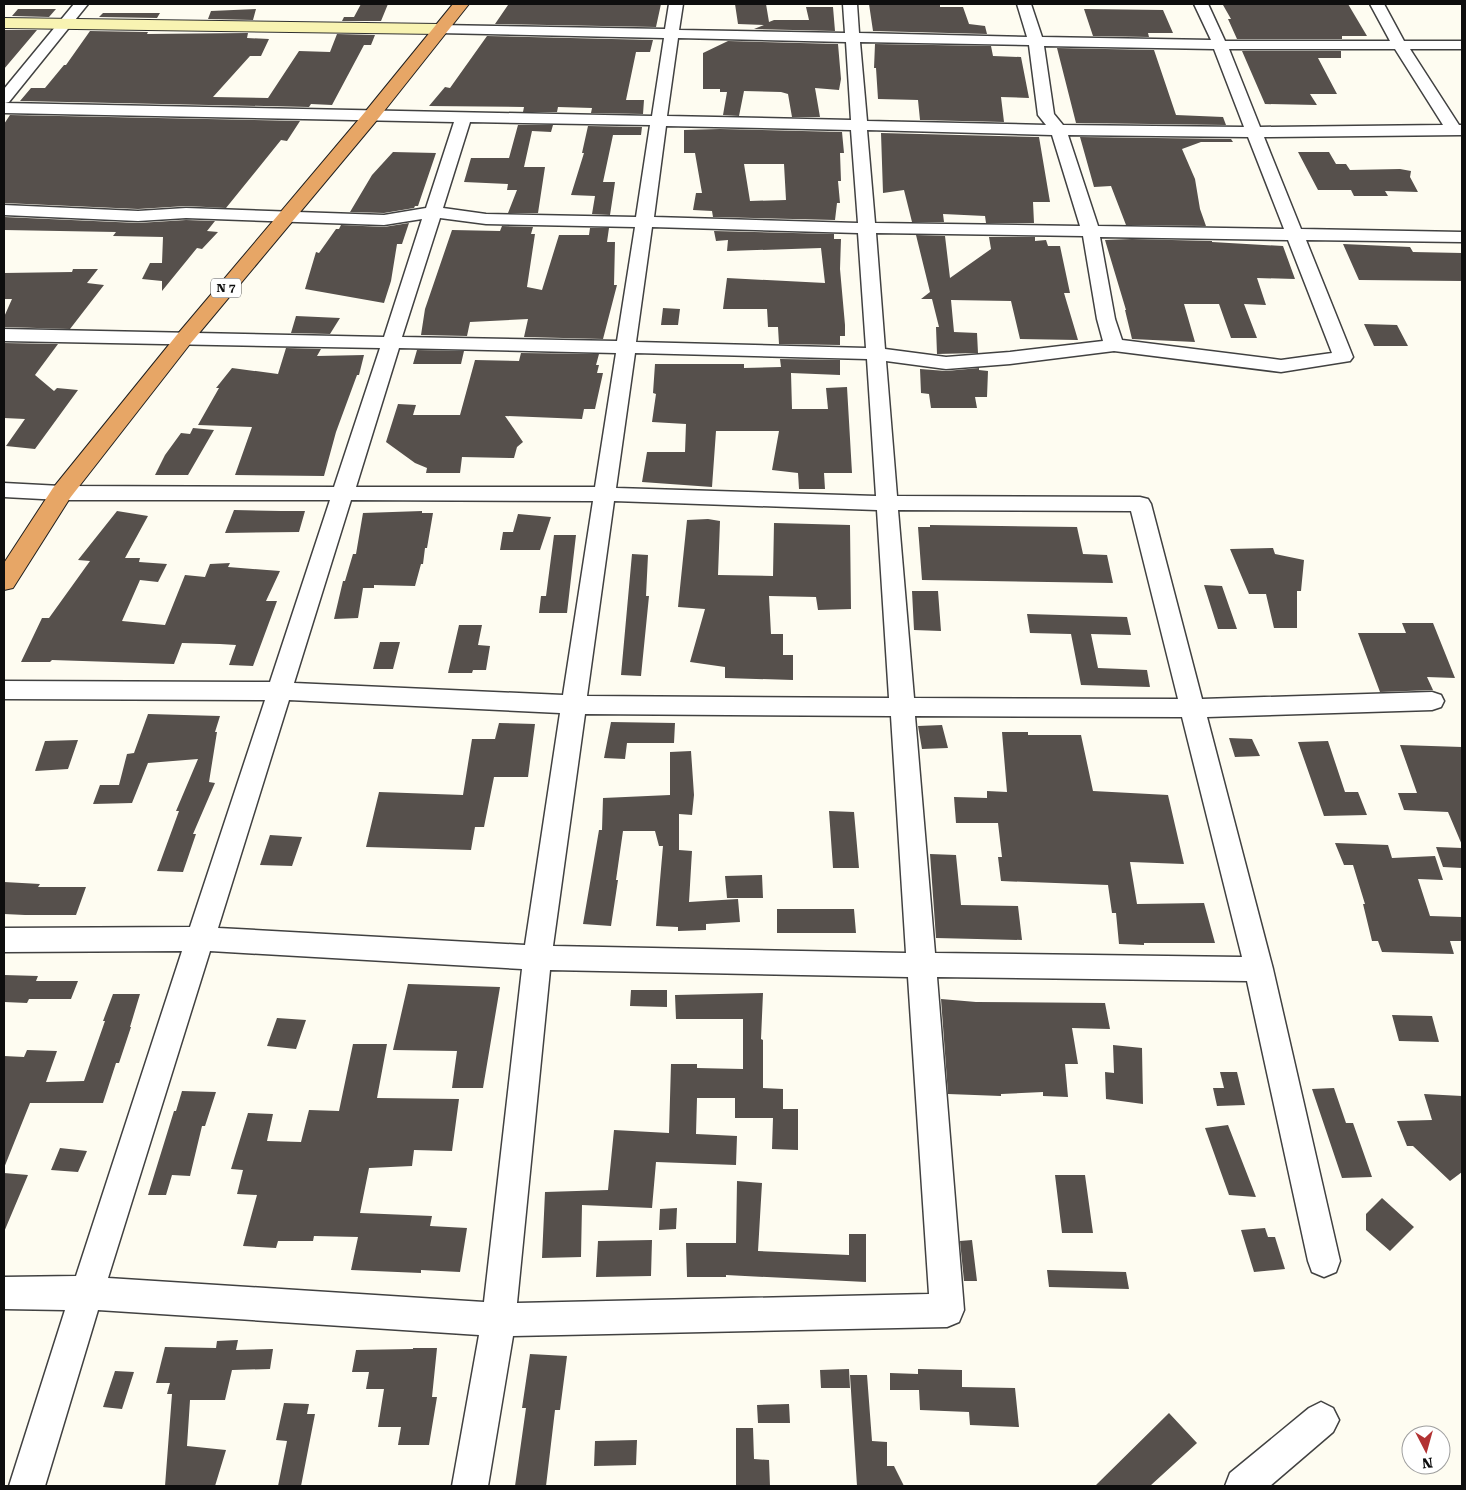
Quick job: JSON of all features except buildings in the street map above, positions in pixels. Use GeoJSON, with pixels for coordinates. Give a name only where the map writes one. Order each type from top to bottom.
{"type":"FeatureCollection","features":[{"type":"Feature","properties":{"kind":"highway","name":"N 7"},"geometry":{"type":"LineString","coordinates":[[4,582],[62,493],[183,340],[371,116],[461,4]]}},
{"type":"Feature","properties":{"kind":"street"},"geometry":{"type":"LineString","coordinates":[[4,99],[67,24],[81,4]]}},
{"type":"Feature","properties":{"kind":"street"},"geometry":{"type":"LineString","coordinates":[[470,1486],[499,1320],[537,958],[676,4]]}},
{"type":"Feature","properties":{"kind":"street"},"geometry":{"type":"LineString","coordinates":[[4,1293],[87,1293],[499,1320],[947,1310],[850,4]]}},
{"type":"Feature","properties":{"kind":"street"},"geometry":{"type":"LineString","coordinates":[[1024,4],[1036,42],[1046,115],[1059,130],[1091,232],[1106,318],[1114,345]]}},
{"type":"Feature","properties":{"kind":"street"},"geometry":{"type":"LineString","coordinates":[[4,335],[183,340],[392,341],[626,346],[876,354],[946,363],[1010,358],[1114,345],[1281,366],[1343,357],[1220,45],[1201,4]]}},
{"type":"Feature","properties":{"kind":"street"},"geometry":{"type":"LineString","coordinates":[[1377,4],[1399,44],[1458,130]]}},
{"type":"Feature","properties":{"kind":"street"},"geometry":{"type":"LineString","coordinates":[[4,23],[439,29],[853,39],[1220,45],[1462,45]]}},
{"type":"Feature","properties":{"kind":"street"},"geometry":{"type":"LineString","coordinates":[[4,108],[463,118],[659,120],[1059,130],[1254,132],[1458,130]]}},
{"type":"Feature","properties":{"kind":"street"},"geometry":{"type":"LineString","coordinates":[[27,1486],[463,118]]}},
{"type":"Feature","properties":{"kind":"street"},"geometry":{"type":"LineString","coordinates":[[4,210],[138,216],[186,213],[431,221],[538,218],[867,228],[1462,237]]}},
{"type":"Feature","properties":{"kind":"street"},"geometry":{"type":"LineString","coordinates":[[4,490],[62,493],[604,494],[887,503],[1140,504],[1259,969],[1324,1261]]}},
{"type":"Feature","properties":{"kind":"street"},"geometry":{"type":"LineString","coordinates":[[4,690],[280,691],[574,705],[1192,708],[1432,701]]}},
{"type":"Feature","properties":{"kind":"street"},"geometry":{"type":"LineString","coordinates":[[4,940],[201,939],[537,958],[920,966],[1259,969]]}},
{"type":"Feature","properties":{"kind":"street"},"geometry":{"type":"LineString","coordinates":[[1243,1486],[1322,1420]]}}]}
